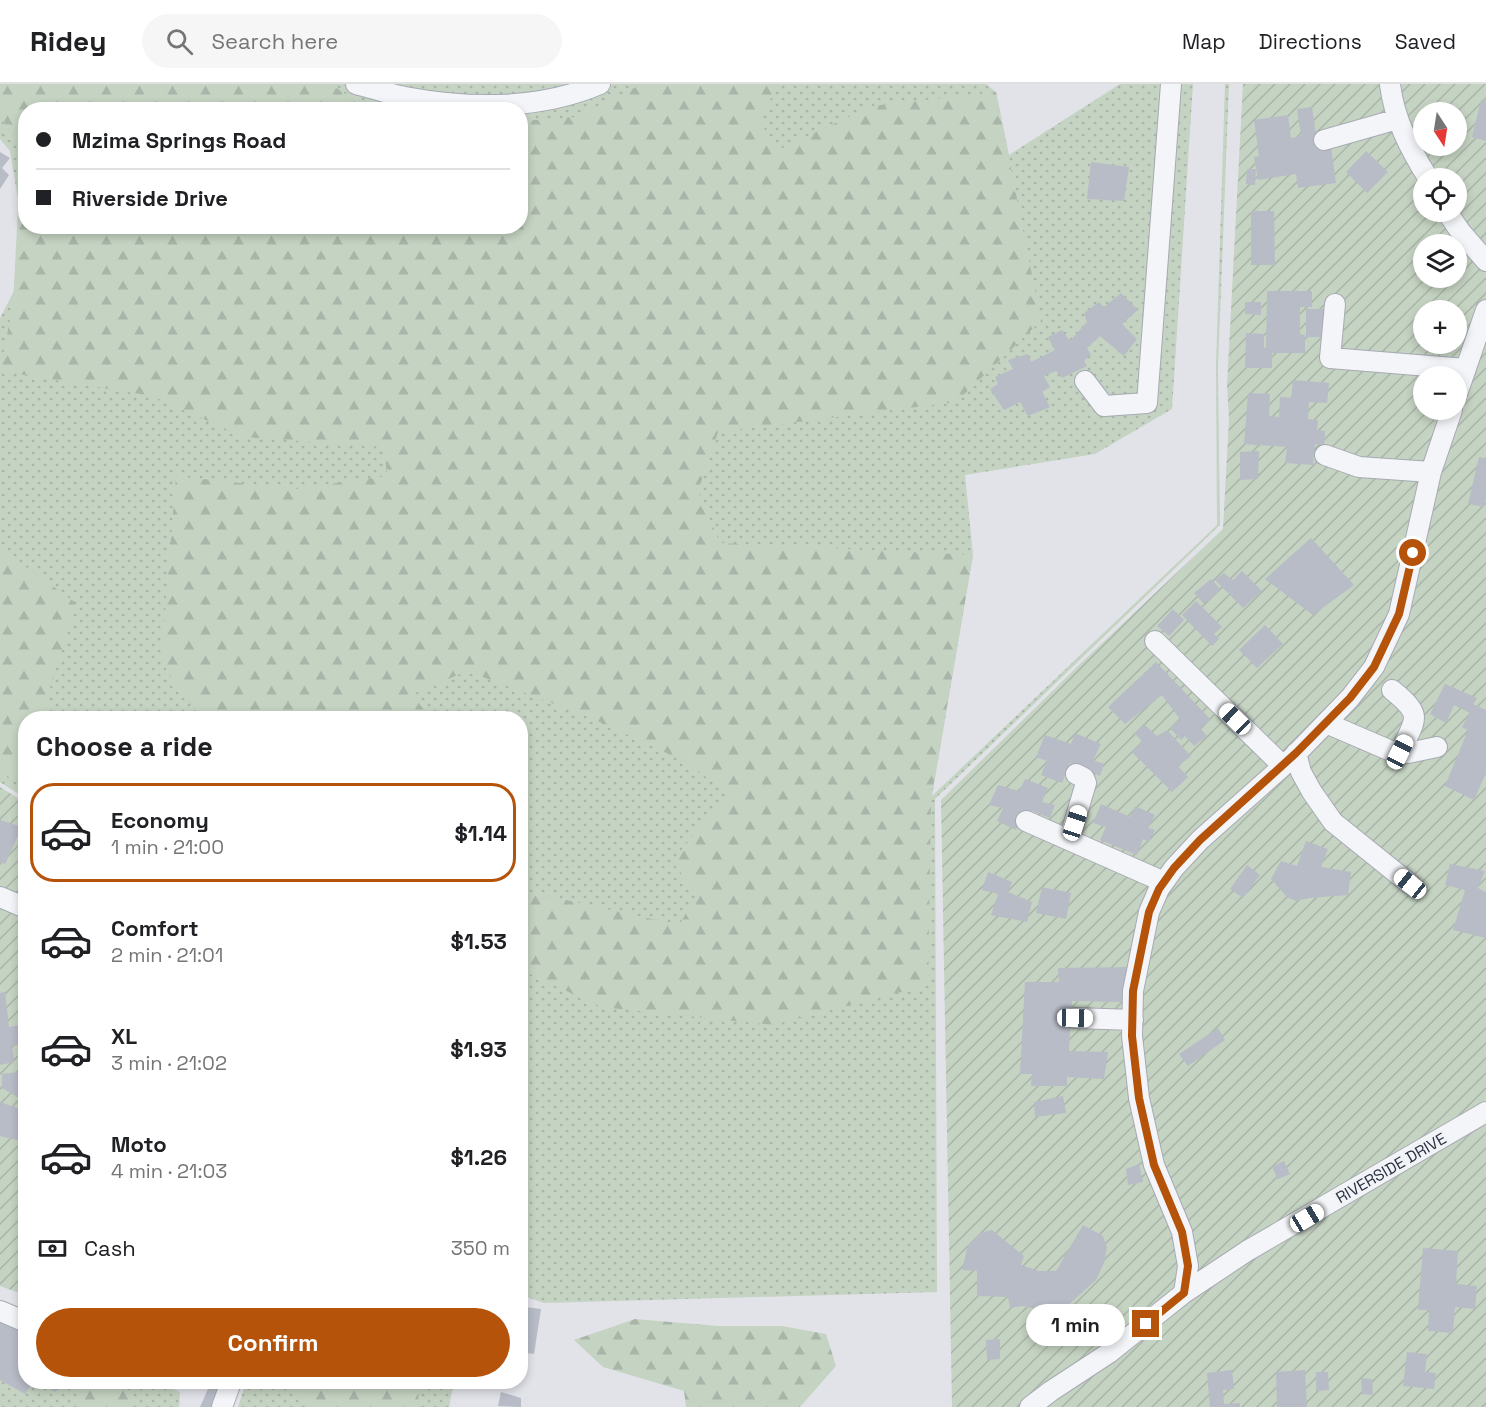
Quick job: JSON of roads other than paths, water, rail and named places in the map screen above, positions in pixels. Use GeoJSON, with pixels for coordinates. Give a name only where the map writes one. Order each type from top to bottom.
{"type":"FeatureCollection","features":[{"type":"Feature","properties":{"kind":"street"},"geometry":{"type":"LineString","coordinates":[[356,84],[403,97],[443,102]]}},
{"type":"Feature","properties":{"kind":"street"},"geometry":{"type":"LineString","coordinates":[[528,102],[548,100],[600,84]]}},
{"type":"Feature","properties":{"kind":"street"},"geometry":{"type":"LineString","coordinates":[[1085,381],[1104,406],[1147,403],[1171,84]]}},
{"type":"Feature","properties":{"kind":"street"},"geometry":{"type":"LineString","coordinates":[[1390,84],[1391,98],[1403,135],[1422,168]]}},
{"type":"Feature","properties":{"kind":"street"},"geometry":{"type":"LineString","coordinates":[[1324,140],[1398,119]]}},
{"type":"Feature","properties":{"kind":"street"},"geometry":{"type":"LineString","coordinates":[[1454,222],[1486,261]]}},
{"type":"Feature","properties":{"kind":"street"},"geometry":{"type":"LineString","coordinates":[[1335,304],[1330,358],[1429,366]]}},
{"type":"Feature","properties":{"kind":"street"},"geometry":{"type":"LineString","coordinates":[[1467,366],[1486,309]]}},
{"type":"Feature","properties":{"kind":"street"},"geometry":{"type":"LineString","coordinates":[[1184,1293],[1188,1266],[1182,1232],[1154,1165],[1139,1098],[1132,1036],[1133,991],[1149,912],[1174,868],[1200,840],[1289,760],[1326,723],[1350,698],[1374,667],[1399,614],[1431,472],[1449,420]]}},
{"type":"Feature","properties":{"kind":"street"},"geometry":{"type":"LineString","coordinates":[[1324,455],[1359,467],[1431,472]]}},
{"type":"Feature","properties":{"kind":"street"},"geometry":{"type":"LineString","coordinates":[[1155,641],[1302,772],[1312,792],[1333,822],[1410,884]]}},
{"type":"Feature","properties":{"kind":"street"},"geometry":{"type":"LineString","coordinates":[[1392,690],[1414,712],[1416,720],[1400,752]]}},
{"type":"Feature","properties":{"kind":"street"},"geometry":{"type":"LineString","coordinates":[[1326,723],[1391,751],[1408,753],[1437,747]]}},
{"type":"Feature","properties":{"kind":"street"},"geometry":{"type":"LineString","coordinates":[[1069,840],[1086,783],[1084,778],[1076,774]]}},
{"type":"Feature","properties":{"kind":"street"},"geometry":{"type":"LineString","coordinates":[[1026,821],[1164,882]]}},
{"type":"Feature","properties":{"kind":"street"},"geometry":{"type":"LineString","coordinates":[[0,897],[18,905]]}},
{"type":"Feature","properties":{"kind":"street"},"geometry":{"type":"LineString","coordinates":[[1075,1018],[1132,1020]]}},
{"type":"Feature","properties":{"kind":"street","name":"RIVERSIDE DRIVE"},"geometry":{"type":"LineString","coordinates":[[1030,1407],[1051,1390],[1109,1353],[1184,1293],[1247,1251],[1486,1112]]}},
{"type":"Feature","properties":{"kind":"street"},"geometry":{"type":"LineString","coordinates":[[0,1311],[18,1319]]}},
{"type":"Feature","properties":{"kind":"street"},"geometry":{"type":"LineString","coordinates":[[222,1407],[228,1389]]}}]}
